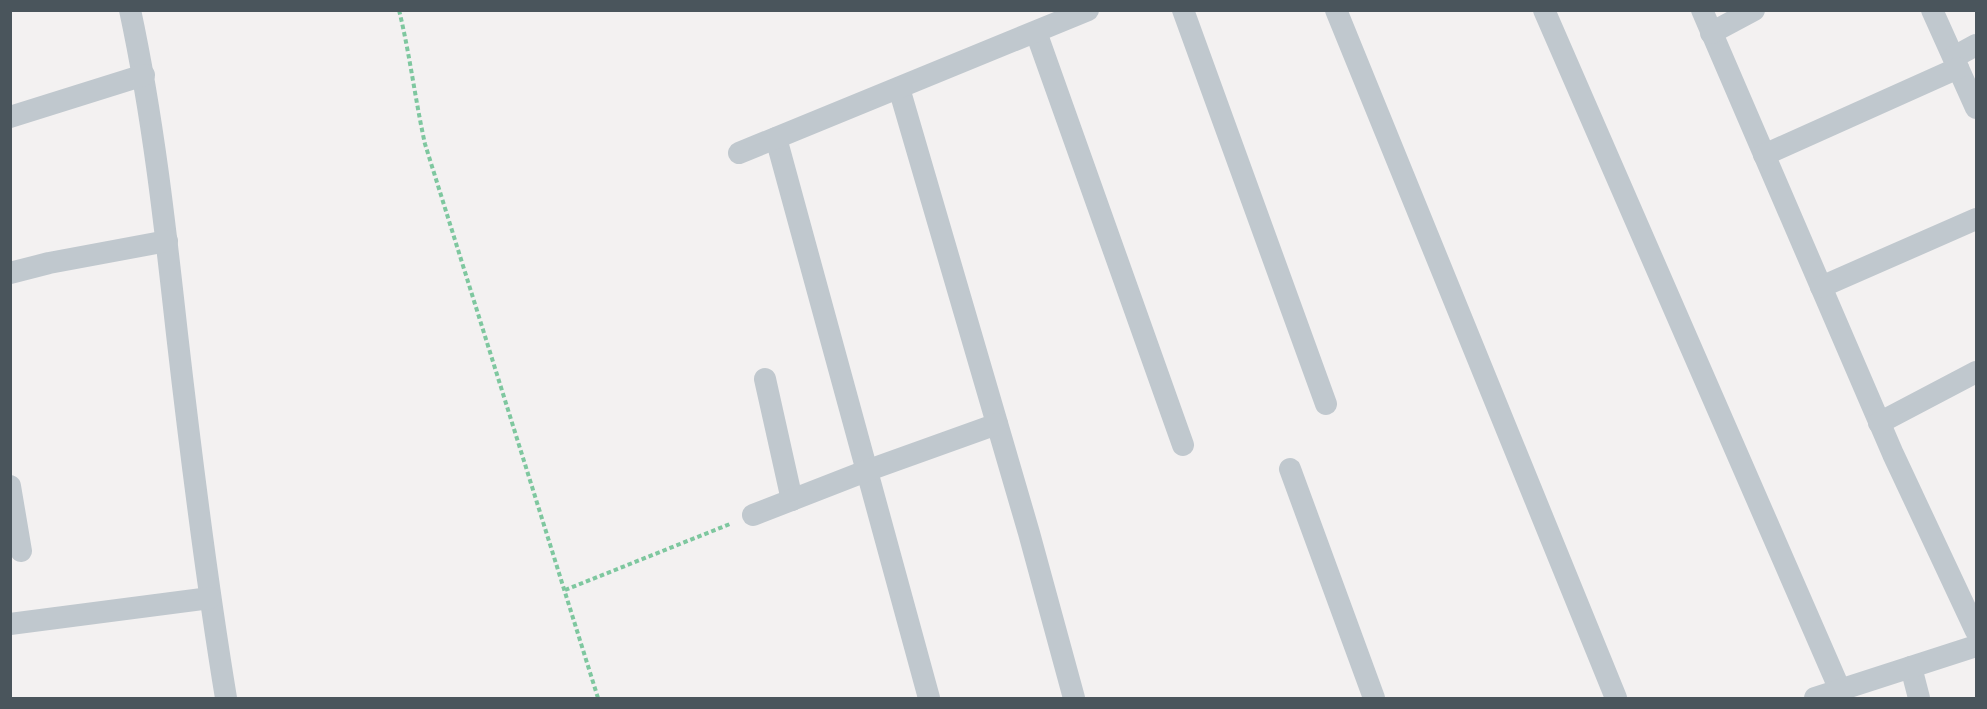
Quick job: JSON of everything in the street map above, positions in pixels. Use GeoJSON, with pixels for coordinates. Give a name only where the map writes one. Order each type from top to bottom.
{"type":"FeatureCollection","features":[{"type":"Feature","properties":{"kind":"street"},"geometry":{"type":"LineString","coordinates":[[130,10],[144,75],[167,241],[200,535],[226,699]]}},
{"type":"Feature","properties":{"kind":"street"},"geometry":{"type":"LineString","coordinates":[[739,153],[1088,10]]}},
{"type":"Feature","properties":{"kind":"street"},"geometry":{"type":"LineString","coordinates":[[1183,10],[1326,404]]}},
{"type":"Feature","properties":{"kind":"street"},"geometry":{"type":"LineString","coordinates":[[1336,10],[1616,699]]}},
{"type":"Feature","properties":{"kind":"street"},"geometry":{"type":"LineString","coordinates":[[1544,10],[1840,690]]}},
{"type":"Feature","properties":{"kind":"street"},"geometry":{"type":"LineString","coordinates":[[1702,10],[1879,423],[1977,631]]}},
{"type":"Feature","properties":{"kind":"street"},"geometry":{"type":"LineString","coordinates":[[1711,33],[1754,10]]}},
{"type":"Feature","properties":{"kind":"street"},"geometry":{"type":"LineString","coordinates":[[1932,10],[1977,108]]}},
{"type":"Feature","properties":{"kind":"street"},"geometry":{"type":"LineString","coordinates":[[1036,32],[1183,445]]}},
{"type":"Feature","properties":{"kind":"street"},"geometry":{"type":"LineString","coordinates":[[1764,155],[1956,63],[1977,45]]}},
{"type":"Feature","properties":{"kind":"street"},"geometry":{"type":"LineString","coordinates":[[10,117],[144,75]]}},
{"type":"Feature","properties":{"kind":"street"},"geometry":{"type":"LineString","coordinates":[[899,88],[1029,533],[1074,699]]}},
{"type":"Feature","properties":{"kind":"street"},"geometry":{"type":"LineString","coordinates":[[776,138],[928,699]]}},
{"type":"Feature","properties":{"kind":"street"},"geometry":{"type":"LineString","coordinates":[[1821,287],[1977,219]]}},
{"type":"Feature","properties":{"kind":"street"},"geometry":{"type":"LineString","coordinates":[[10,273],[49,262],[167,241]]}},
{"type":"Feature","properties":{"kind":"street"},"geometry":{"type":"LineString","coordinates":[[1879,423],[1977,372]]}},
{"type":"Feature","properties":{"kind":"street"},"geometry":{"type":"LineString","coordinates":[[765,379],[792,500]]}},
{"type":"Feature","properties":{"kind":"street"},"geometry":{"type":"LineString","coordinates":[[753,515],[997,424]]}},
{"type":"Feature","properties":{"kind":"street"},"geometry":{"type":"LineString","coordinates":[[1290,469],[1374,699]]}},
{"type":"Feature","properties":{"kind":"street"},"geometry":{"type":"LineString","coordinates":[[10,486],[21,551]]}},
{"type":"Feature","properties":{"kind":"street"},"geometry":{"type":"LineString","coordinates":[[10,624],[210,598]]}},
{"type":"Feature","properties":{"kind":"street"},"geometry":{"type":"LineString","coordinates":[[1815,699],[1977,646]]}},
{"type":"Feature","properties":{"kind":"street"},"geometry":{"type":"LineString","coordinates":[[1911,667],[1919,699]]}},
{"type":"Feature","properties":{"kind":"path"},"geometry":{"type":"LineString","coordinates":[[399,10],[409,52],[425,144],[598,699]]}},
{"type":"Feature","properties":{"kind":"path"},"geometry":{"type":"LineString","coordinates":[[565,590],[753,515]]}}]}
